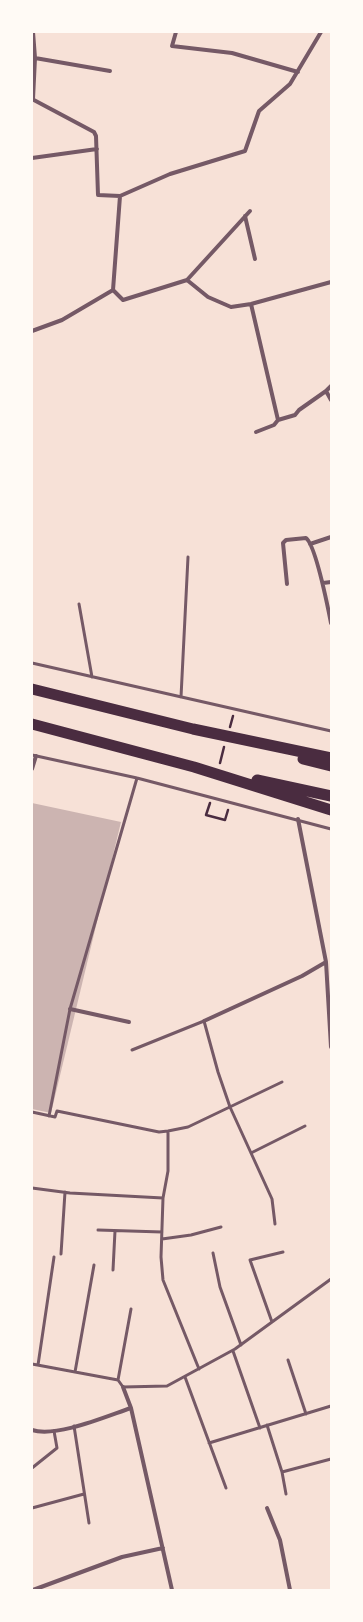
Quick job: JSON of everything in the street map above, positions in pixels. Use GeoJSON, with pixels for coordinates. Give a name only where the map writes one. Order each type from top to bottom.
{"type":"FeatureCollection","features":[{"type":"Feature","properties":{"kind":"highway"},"geometry":{"type":"LineString","coordinates":[[32,689],[331,766]]}},
{"type":"Feature","properties":{"kind":"highway"},"geometry":{"type":"LineString","coordinates":[[32,724],[194,767],[331,810]]}},
{"type":"Feature","properties":{"kind":"highway"},"geometry":{"type":"LineString","coordinates":[[192,729],[331,758]]}},
{"type":"Feature","properties":{"kind":"highway"},"geometry":{"type":"LineString","coordinates":[[194,767],[331,796]]}},
{"type":"Feature","properties":{"kind":"street"},"geometry":{"type":"LineString","coordinates":[[33,32],[35,58],[33,99],[94,132],[96,136],[97,149],[98,195],[120,196],[170,174],[245,151],[259,111],[290,84],[321,32]]}},
{"type":"Feature","properties":{"kind":"street"},"geometry":{"type":"LineString","coordinates":[[176,32],[172,46],[232,53],[298,72]]}},
{"type":"Feature","properties":{"kind":"street"},"geometry":{"type":"LineString","coordinates":[[35,58],[110,71]]}},
{"type":"Feature","properties":{"kind":"street"},"geometry":{"type":"LineString","coordinates":[[32,158],[97,149]]}},
{"type":"Feature","properties":{"kind":"street"},"geometry":{"type":"LineString","coordinates":[[120,196],[113,290],[123,300],[187,280],[250,210]]}},
{"type":"Feature","properties":{"kind":"street"},"geometry":{"type":"LineString","coordinates":[[245,216],[255,259]]}},
{"type":"Feature","properties":{"kind":"street"},"geometry":{"type":"LineString","coordinates":[[187,280],[208,297],[231,307],[251,304],[331,282]]}},
{"type":"Feature","properties":{"kind":"street"},"geometry":{"type":"LineString","coordinates":[[32,331],[62,320],[113,290]]}},
{"type":"Feature","properties":{"kind":"street"},"geometry":{"type":"LineString","coordinates":[[251,304],[278,420]]}},
{"type":"Feature","properties":{"kind":"street"},"geometry":{"type":"LineString","coordinates":[[256,432],[274,425],[278,420],[295,415],[299,410],[331,386]]}},
{"type":"Feature","properties":{"kind":"street"},"geometry":{"type":"LineString","coordinates":[[326,391],[331,400]]}},
{"type":"Feature","properties":{"kind":"street"},"geometry":{"type":"LineString","coordinates":[[310,544],[331,537]]}},
{"type":"Feature","properties":{"kind":"street"},"geometry":{"type":"LineString","coordinates":[[287,584],[284,543],[286,540],[306,538],[310,544],[323,583],[331,623]]}},
{"type":"Feature","properties":{"kind":"street"},"geometry":{"type":"LineString","coordinates":[[323,583],[331,582]]}},
{"type":"Feature","properties":{"kind":"street"},"geometry":{"type":"LineString","coordinates":[[32,769],[34,755]]}},
{"type":"Feature","properties":{"kind":"street"},"geometry":{"type":"LineString","coordinates":[[298,819],[326,962],[331,1047]]}},
{"type":"Feature","properties":{"kind":"street"},"geometry":{"type":"LineString","coordinates":[[204,1021],[302,976],[326,962]]}},
{"type":"Feature","properties":{"kind":"street"},"geometry":{"type":"LineString","coordinates":[[70,1009],[129,1022]]}},
{"type":"Feature","properties":{"kind":"street"},"geometry":{"type":"LineString","coordinates":[[123,1387],[131,1408],[172,1590]]}},
{"type":"Feature","properties":{"kind":"street"},"geometry":{"type":"LineString","coordinates":[[32,1430],[40,1432],[54,1431],[131,1408]]}},
{"type":"Feature","properties":{"kind":"street"},"geometry":{"type":"LineString","coordinates":[[267,1508],[280,1540],[290,1590]]}},
{"type":"Feature","properties":{"kind":"street"},"geometry":{"type":"LineString","coordinates":[[33,1590],[122,1557],[163,1548]]}},
{"type":"Feature","properties":{"kind":"lane"},"geometry":{"type":"LineString","coordinates":[[181,697],[188,557]]}},
{"type":"Feature","properties":{"kind":"lane"},"geometry":{"type":"LineString","coordinates":[[79,604],[92,677]]}},
{"type":"Feature","properties":{"kind":"lane"},"geometry":{"type":"LineString","coordinates":[[32,663],[331,731]]}},
{"type":"Feature","properties":{"kind":"lane"},"geometry":{"type":"LineString","coordinates":[[34,755],[137,778],[331,828]]}},
{"type":"Feature","properties":{"kind":"lane"},"geometry":{"type":"LineString","coordinates":[[49,1116],[70,1009],[137,778]]}},
{"type":"Feature","properties":{"kind":"lane"},"geometry":{"type":"LineString","coordinates":[[132,1050],[204,1021],[218,1072],[230,1107],[272,1199],[275,1224]]}},
{"type":"Feature","properties":{"kind":"lane"},"geometry":{"type":"LineString","coordinates":[[32,1112],[55,1117],[57,1111],[159,1132],[168,1131],[188,1127],[282,1082]]}},
{"type":"Feature","properties":{"kind":"lane"},"geometry":{"type":"LineString","coordinates":[[251,1153],[305,1126]]}},
{"type":"Feature","properties":{"kind":"lane"},"geometry":{"type":"LineString","coordinates":[[168,1131],[168,1171],[163,1198],[163,1280],[199,1369]]}},
{"type":"Feature","properties":{"kind":"lane"},"geometry":{"type":"LineString","coordinates":[[32,1188],[65,1192],[163,1198]]}},
{"type":"Feature","properties":{"kind":"lane"},"geometry":{"type":"LineString","coordinates":[[61,1254],[65,1192]]}},
{"type":"Feature","properties":{"kind":"lane"},"geometry":{"type":"LineString","coordinates":[[162,1239],[191,1235],[221,1227]]}},
{"type":"Feature","properties":{"kind":"lane"},"geometry":{"type":"LineString","coordinates":[[98,1230],[162,1232]]}},
{"type":"Feature","properties":{"kind":"lane"},"geometry":{"type":"LineString","coordinates":[[113,1270],[115,1231]]}},
{"type":"Feature","properties":{"kind":"lane"},"geometry":{"type":"LineString","coordinates":[[272,1322],[250,1260],[283,1252]]}},
{"type":"Feature","properties":{"kind":"lane"},"geometry":{"type":"LineString","coordinates":[[213,1253],[220,1287],[241,1345]]}},
{"type":"Feature","properties":{"kind":"lane"},"geometry":{"type":"LineString","coordinates":[[38,1365],[54,1257]]}},
{"type":"Feature","properties":{"kind":"lane"},"geometry":{"type":"LineString","coordinates":[[75,1372],[94,1264]]}},
{"type":"Feature","properties":{"kind":"lane"},"geometry":{"type":"LineString","coordinates":[[32,1364],[118,1380],[123,1387],[167,1386],[232,1351],[331,1279]]}},
{"type":"Feature","properties":{"kind":"lane"},"geometry":{"type":"LineString","coordinates":[[118,1380],[131,1309]]}},
{"type":"Feature","properties":{"kind":"lane"},"geometry":{"type":"LineString","coordinates":[[232,1351],[260,1428]]}},
{"type":"Feature","properties":{"kind":"lane"},"geometry":{"type":"LineString","coordinates":[[288,1360],[306,1414]]}},
{"type":"Feature","properties":{"kind":"lane"},"geometry":{"type":"LineString","coordinates":[[184,1377],[226,1488]]}},
{"type":"Feature","properties":{"kind":"lane"},"geometry":{"type":"LineString","coordinates":[[209,1443],[331,1406]]}},
{"type":"Feature","properties":{"kind":"lane"},"geometry":{"type":"LineString","coordinates":[[268,1425],[282,1472],[286,1494]]}},
{"type":"Feature","properties":{"kind":"lane"},"geometry":{"type":"LineString","coordinates":[[74,1426],[89,1523]]}},
{"type":"Feature","properties":{"kind":"lane"},"geometry":{"type":"LineString","coordinates":[[32,1468],[57,1448],[54,1431]]}},
{"type":"Feature","properties":{"kind":"lane"},"geometry":{"type":"LineString","coordinates":[[282,1472],[331,1459]]}},
{"type":"Feature","properties":{"kind":"lane"},"geometry":{"type":"LineString","coordinates":[[32,1508],[84,1494]]}},
{"type":"Feature","properties":{"kind":"path"},"geometry":{"type":"LineString","coordinates":[[206,815],[225,820],[230,802]]}},
{"type":"Feature","properties":{"kind":"building"},"geometry":{"type":"Polygon","coordinates":[[[32,803],[121,822],[51,1113],[32,1109],[32,803]]]}}]}
